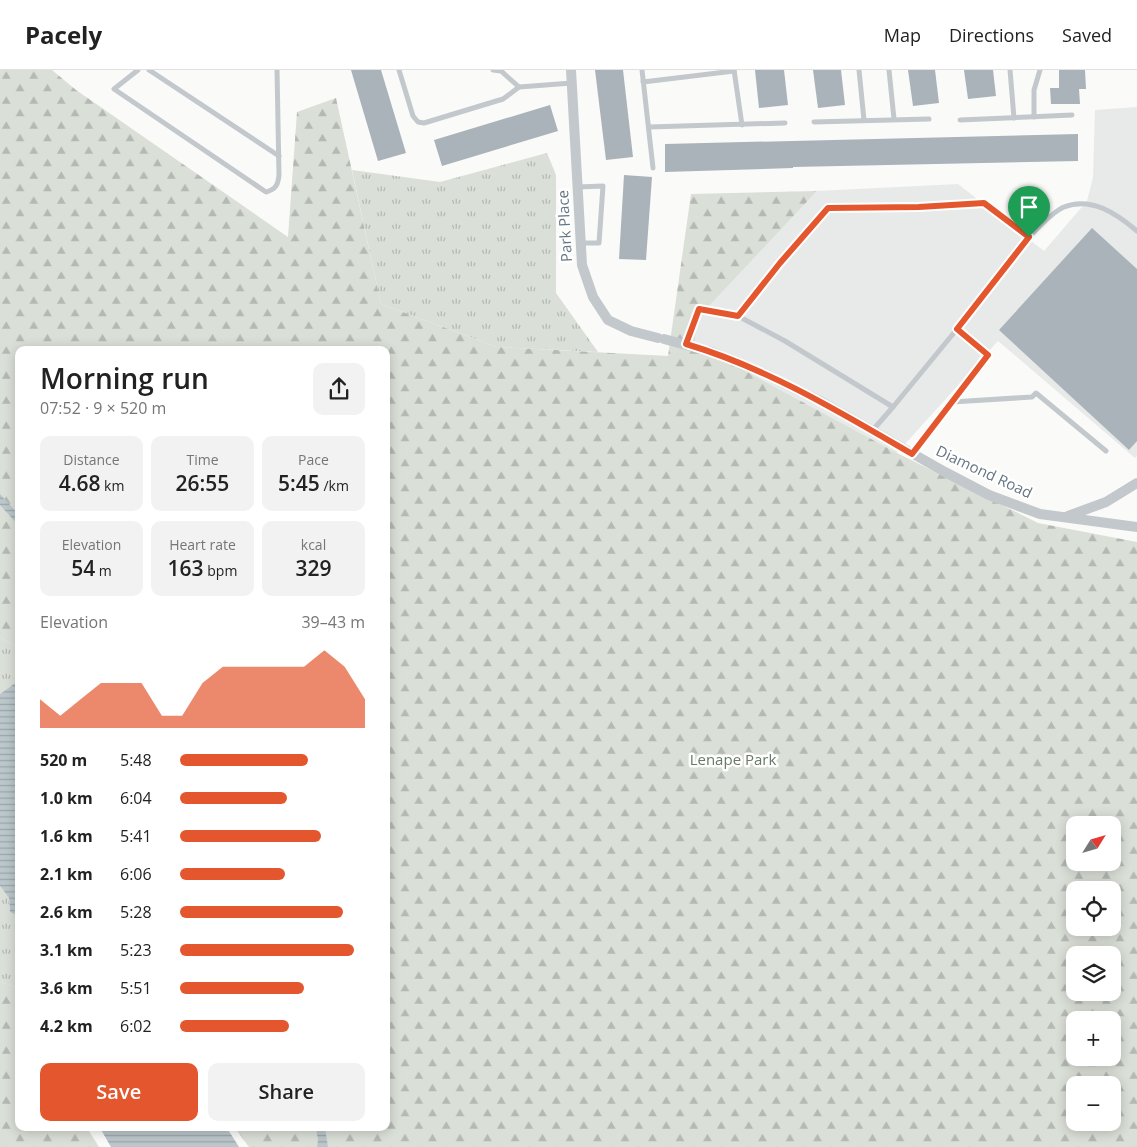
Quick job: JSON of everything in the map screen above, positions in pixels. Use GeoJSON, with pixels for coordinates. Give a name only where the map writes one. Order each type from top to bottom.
{"type":"FeatureCollection","features":[{"type":"Feature","properties":{"kind":"street","name":"Park Place"},"geometry":{"type":"LineString","coordinates":[[571,70],[582,265],[593,297],[608,320],[630,331],[661,339]]}},
{"type":"Feature","properties":{"kind":"street","name":"Diamond Road"},"geometry":{"type":"LineString","coordinates":[[661,339],[712,352],[763,373],[822,402],[912,454],[989,495],[1040,514],[1137,527]]}},
{"type":"Feature","properties":{"kind":"street"},"geometry":{"type":"LineString","coordinates":[[1065,517],[1106,502],[1137,483]]}},
{"type":"Feature","properties":{"kind":"lane"},"geometry":{"type":"LineString","coordinates":[[138,70],[114,89],[266,192],[273,190],[278,185],[279,156],[276,70]]}},
{"type":"Feature","properties":{"kind":"lane"},"geometry":{"type":"LineString","coordinates":[[149,70],[279,156]]}},
{"type":"Feature","properties":{"kind":"lane"},"geometry":{"type":"LineString","coordinates":[[399,70],[413,116],[418,122],[424,123],[503,99],[519,87],[573,83]]}},
{"type":"Feature","properties":{"kind":"lane"},"geometry":{"type":"LineString","coordinates":[[493,70],[501,71],[519,87]]}},
{"type":"Feature","properties":{"kind":"lane"},"geometry":{"type":"LineString","coordinates":[[642,70],[653,168]]}},
{"type":"Feature","properties":{"kind":"lane"},"geometry":{"type":"LineString","coordinates":[[643,82],[734,70],[742,124]]}},
{"type":"Feature","properties":{"kind":"lane"},"geometry":{"type":"LineString","coordinates":[[859,70],[864,120]]}},
{"type":"Feature","properties":{"kind":"lane"},"geometry":{"type":"LineString","coordinates":[[889,70],[894,119]]}},
{"type":"Feature","properties":{"kind":"lane"},"geometry":{"type":"LineString","coordinates":[[1010,70],[1014,118]]}},
{"type":"Feature","properties":{"kind":"lane"},"geometry":{"type":"LineString","coordinates":[[1034,117],[1034,90],[1040,70]]}},
{"type":"Feature","properties":{"kind":"lane"},"geometry":{"type":"LineString","coordinates":[[960,120],[1072,115]]}},
{"type":"Feature","properties":{"kind":"lane"},"geometry":{"type":"LineString","coordinates":[[814,122],[929,119]]}},
{"type":"Feature","properties":{"kind":"lane"},"geometry":{"type":"LineString","coordinates":[[648,127],[785,123]]}},
{"type":"Feature","properties":{"kind":"lane"},"geometry":{"type":"LineString","coordinates":[[578,186],[603,186],[600,242],[580,243]]}},
{"type":"Feature","properties":{"kind":"lane"},"geometry":{"type":"LineString","coordinates":[[738,316],[780,263],[828,208],[919,207],[984,203],[1029,237]]}},
{"type":"Feature","properties":{"kind":"lane"},"geometry":{"type":"LineString","coordinates":[[872,431],[957,329],[1029,237],[1064,207],[1083,203],[1103,207],[1137,231]]}},
{"type":"Feature","properties":{"kind":"lane"},"geometry":{"type":"LineString","coordinates":[[686,344],[699,309],[738,316],[785,341],[893,407]]}},
{"type":"Feature","properties":{"kind":"lane"},"geometry":{"type":"LineString","coordinates":[[912,454],[988,355],[957,329]]}},
{"type":"Feature","properties":{"kind":"lane"},"geometry":{"type":"LineString","coordinates":[[952,402],[1032,397],[1036,393],[1106,450]]}},
{"type":"Feature","properties":{"kind":"shaded area"},"geometry":{"type":"Polygon","coordinates":[[[1137,107],[1137,456],[1135,458],[998,341],[897,453],[727,361],[694,350],[697,319],[817,191],[958,184],[1044,251],[1087,201],[1093,177],[1095,110],[1137,107]]]}},
{"type":"Feature","properties":{"kind":"shaded area"},"geometry":{"type":"Polygon","coordinates":[[[0,494],[15,511],[15,522],[0,505],[0,494]]]}},
{"type":"Feature","properties":{"kind":"shaded area"},"geometry":{"type":"Polygon","coordinates":[[[14,684],[15,915],[10,912],[9,898],[0,886],[0,694],[14,684]]]}},
{"type":"Feature","properties":{"kind":"shaded area"},"geometry":{"type":"Polygon","coordinates":[[[102,1131],[229,1131],[239,1147],[111,1147],[102,1131]]]}},
{"type":"Feature","properties":{"kind":"shaded area"},"geometry":{"type":"Polygon","coordinates":[[[316,1131],[325,1131],[328,1147],[317,1147],[316,1131]]]}},
{"type":"Feature","properties":{"kind":"green space","name":"Lenape Park"},"geometry":{"type":"Polygon","coordinates":[[[0,70],[52,70],[76,90],[288,237],[297,112],[336,98],[381,304],[497,347],[668,356],[691,194],[817,191],[697,319],[694,350],[727,361],[897,453],[1038,523],[1137,542],[1137,1147],[249,1147],[237,1131],[390,1131],[390,346],[15,346],[15,646],[0,637],[0,70]]]}},
{"type":"Feature","properties":{"kind":"green space"},"geometry":{"type":"Polygon","coordinates":[[[547,153],[556,175],[556,293],[598,352],[497,347],[381,304],[352,170],[440,182],[547,153]]]}},
{"type":"Feature","properties":{"kind":"green space"},"geometry":{"type":"Polygon","coordinates":[[[0,637],[15,646],[15,685],[0,694],[0,637]]]}},
{"type":"Feature","properties":{"kind":"green space"},"geometry":{"type":"Polygon","coordinates":[[[0,886],[9,898],[10,912],[15,915],[15,987],[0,982],[0,886]]]}},
{"type":"Feature","properties":{"kind":"green space"},"geometry":{"type":"Polygon","coordinates":[[[0,982],[15,987],[15,1131],[89,1131],[99,1147],[0,1147],[0,982]]]}},
{"type":"Feature","properties":{"kind":"building"},"geometry":{"type":"Polygon","coordinates":[[[351,70],[381,70],[406,153],[378,161],[351,70]]]}},
{"type":"Feature","properties":{"kind":"building"},"geometry":{"type":"Polygon","coordinates":[[[595,70],[623,70],[633,157],[606,160],[595,70]]]}},
{"type":"Feature","properties":{"kind":"building"},"geometry":{"type":"Polygon","coordinates":[[[755,70],[784,70],[788,105],[759,108],[755,70]]]}},
{"type":"Feature","properties":{"kind":"building"},"geometry":{"type":"Polygon","coordinates":[[[813,70],[841,70],[845,105],[818,108],[813,70]]]}},
{"type":"Feature","properties":{"kind":"building"},"geometry":{"type":"Polygon","coordinates":[[[908,70],[935,70],[939,103],[913,106],[908,70]]]}},
{"type":"Feature","properties":{"kind":"building"},"geometry":{"type":"Polygon","coordinates":[[[964,70],[993,70],[996,96],[968,99],[964,70]]]}},
{"type":"Feature","properties":{"kind":"building"},"geometry":{"type":"Polygon","coordinates":[[[1059,70],[1085,70],[1086,89],[1079,89],[1080,104],[1051,104],[1050,88],[1059,88],[1059,70]]]}},
{"type":"Feature","properties":{"kind":"building"},"geometry":{"type":"Polygon","coordinates":[[[550,105],[558,131],[442,166],[434,140],[550,105]]]}},
{"type":"Feature","properties":{"kind":"building"},"geometry":{"type":"Polygon","coordinates":[[[1078,134],[1078,161],[793,167],[665,172],[665,144],[1078,134]]]}},
{"type":"Feature","properties":{"kind":"building"},"geometry":{"type":"Polygon","coordinates":[[[624,175],[652,177],[646,260],[619,259],[624,175]]]}},
{"type":"Feature","properties":{"kind":"building"},"geometry":{"type":"Polygon","coordinates":[[[1092,228],[1137,269],[1137,441],[1129,450],[999,330],[1092,228]]]}},
{"type":"Feature","properties":{"kind":"route"},"geometry":{"type":"LineString","coordinates":[[984,203],[1029,237],[957,329],[988,355],[912,454],[822,402],[763,373],[712,352],[686,344],[699,309],[738,316],[780,263],[828,208],[919,207],[984,203]]}}]}
